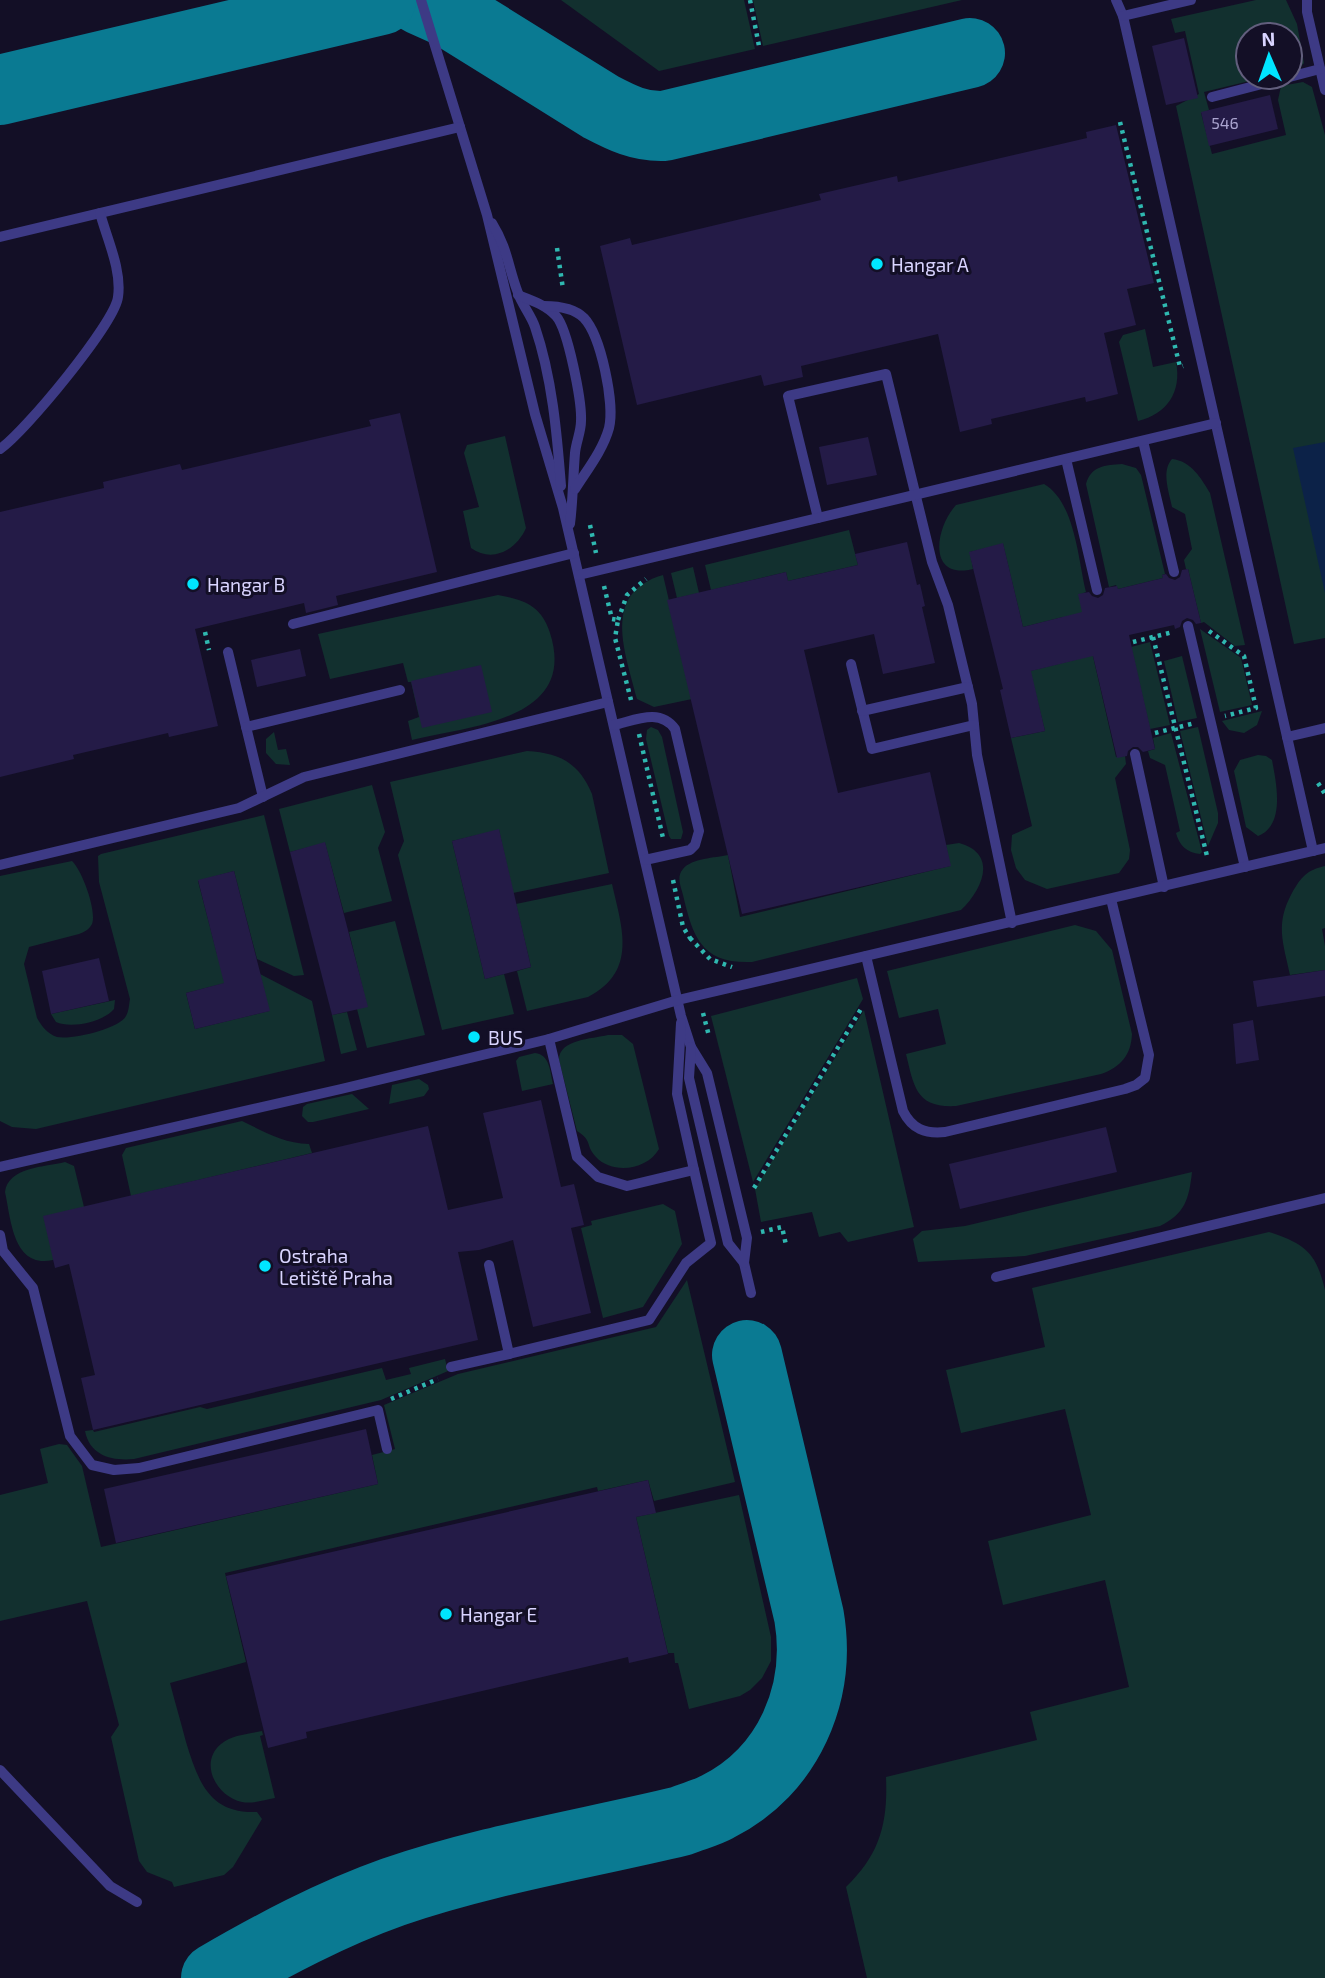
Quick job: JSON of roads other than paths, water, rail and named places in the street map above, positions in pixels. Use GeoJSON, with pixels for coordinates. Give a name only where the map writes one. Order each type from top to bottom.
{"type":"FeatureCollection","features":[{"type":"Feature","properties":{"kind":"lane"},"geometry":{"type":"LineString","coordinates":[[421,0],[487,215],[535,414],[563,508],[681,1016],[691,1047],[707,1073],[747,1238],[744,1264],[751,1293]]}},
{"type":"Feature","properties":{"kind":"lane"},"geometry":{"type":"LineString","coordinates":[[1116,0],[1123,16],[1313,851]]}},
{"type":"Feature","properties":{"kind":"lane"},"geometry":{"type":"LineString","coordinates":[[1123,16],[1191,0]]}},
{"type":"Feature","properties":{"kind":"lane"},"geometry":{"type":"LineString","coordinates":[[1307,0],[1307,12],[1325,90]]}},
{"type":"Feature","properties":{"kind":"lane"},"geometry":{"type":"LineString","coordinates":[[1212,97],[1320,69]]}},
{"type":"Feature","properties":{"kind":"lane"},"geometry":{"type":"LineString","coordinates":[[0,237],[460,127]]}},
{"type":"Feature","properties":{"kind":"lane"},"geometry":{"type":"LineString","coordinates":[[0,449],[20,431],[56,388],[101,331],[115,308],[119,286],[100,214]]}},
{"type":"Feature","properties":{"kind":"lane"},"geometry":{"type":"LineString","coordinates":[[487,215],[503,240],[518,295],[534,326],[547,378],[558,447],[563,508]]}},
{"type":"Feature","properties":{"kind":"lane"},"geometry":{"type":"LineString","coordinates":[[518,295],[544,306],[556,316],[563,327],[580,406],[582,424],[575,452],[569,534]]}},
{"type":"Feature","properties":{"kind":"lane"},"geometry":{"type":"LineString","coordinates":[[544,306],[562,307],[583,317],[593,331],[607,384],[610,424],[596,456],[573,492]]}},
{"type":"Feature","properties":{"kind":"lane"},"geometry":{"type":"LineString","coordinates":[[818,518],[788,396],[886,374],[932,562],[948,605],[968,687],[977,755],[1012,923]]}},
{"type":"Feature","properties":{"kind":"lane"},"geometry":{"type":"LineString","coordinates":[[579,575],[1216,423]]}},
{"type":"Feature","properties":{"kind":"lane"},"geometry":{"type":"LineString","coordinates":[[1143,440],[1174,572]]}},
{"type":"Feature","properties":{"kind":"lane"},"geometry":{"type":"LineString","coordinates":[[1066,459],[1097,590]]}},
{"type":"Feature","properties":{"kind":"lane"},"geometry":{"type":"LineString","coordinates":[[293,624],[574,553]]}},
{"type":"Feature","properties":{"kind":"lane"},"geometry":{"type":"LineString","coordinates":[[1188,626],[1245,867]]}},
{"type":"Feature","properties":{"kind":"lane"},"geometry":{"type":"LineString","coordinates":[[229,652],[263,797]]}},
{"type":"Feature","properties":{"kind":"lane"},"geometry":{"type":"LineString","coordinates":[[851,664],[872,749],[974,725]]}},
{"type":"Feature","properties":{"kind":"lane"},"geometry":{"type":"LineString","coordinates":[[862,711],[968,687]]}},
{"type":"Feature","properties":{"kind":"lane"},"geometry":{"type":"LineString","coordinates":[[246,727],[400,690]]}},
{"type":"Feature","properties":{"kind":"lane"},"geometry":{"type":"LineString","coordinates":[[0,864],[239,808],[304,777],[608,702]]}},
{"type":"Feature","properties":{"kind":"lane"},"geometry":{"type":"LineString","coordinates":[[614,725],[652,716],[662,717],[675,729],[698,839],[690,850],[645,860]]}},
{"type":"Feature","properties":{"kind":"lane"},"geometry":{"type":"LineString","coordinates":[[1287,737],[1325,728]]}},
{"type":"Feature","properties":{"kind":"lane"},"geometry":{"type":"LineString","coordinates":[[1135,754],[1164,887]]}},
{"type":"Feature","properties":{"kind":"lane"},"geometry":{"type":"LineString","coordinates":[[0,1167],[549,1039],[678,1000],[1325,848]]}},
{"type":"Feature","properties":{"kind":"lane"},"geometry":{"type":"LineString","coordinates":[[866,956],[907,1120],[930,1133],[958,1129],[1136,1085],[1145,1078],[1149,1055],[1111,899]]}},
{"type":"Feature","properties":{"kind":"lane"},"geometry":{"type":"LineString","coordinates":[[451,1367],[649,1320],[686,1263],[711,1243],[677,1094],[681,1016]]}},
{"type":"Feature","properties":{"kind":"lane"},"geometry":{"type":"LineString","coordinates":[[549,1039],[577,1157],[598,1177],[627,1186],[694,1170]]}},
{"type":"Feature","properties":{"kind":"lane"},"geometry":{"type":"LineString","coordinates":[[691,1047],[689,1078],[728,1243],[744,1264]]}},
{"type":"Feature","properties":{"kind":"lane"},"geometry":{"type":"LineString","coordinates":[[996,1277],[1325,1198]]}},
{"type":"Feature","properties":{"kind":"lane"},"geometry":{"type":"LineString","coordinates":[[0,1235],[3,1251],[33,1288],[69,1436],[92,1465],[114,1470],[139,1468],[378,1410],[387,1449]]}},
{"type":"Feature","properties":{"kind":"lane"},"geometry":{"type":"LineString","coordinates":[[489,1265],[509,1354]]}},
{"type":"Feature","properties":{"kind":"lane"},"geometry":{"type":"LineString","coordinates":[[0,1770],[110,1886],[137,1902]]}},
{"type":"Feature","properties":{"kind":"water"},"geometry":{"type":"Polygon","coordinates":[[[1325,442],[1325,593],[1293,448],[1325,442]]]}},
{"type":"Feature","properties":{"kind":"place","name":"Hangar A"},"geometry":{"type":"Point","coordinates":[877,264]}},
{"type":"Feature","properties":{"kind":"place","name":"Hangar B"},"geometry":{"type":"Point","coordinates":[193,584]}},
{"type":"Feature","properties":{"kind":"place","name":"BUS"},"geometry":{"type":"Point","coordinates":[474,1037]}},
{"type":"Feature","properties":{"kind":"place","name":"Ostraha Letiště Praha"},"geometry":{"type":"Point","coordinates":[265,1266]}},
{"type":"Feature","properties":{"kind":"place","name":"Hangar E"},"geometry":{"type":"Point","coordinates":[446,1614]}}]}
